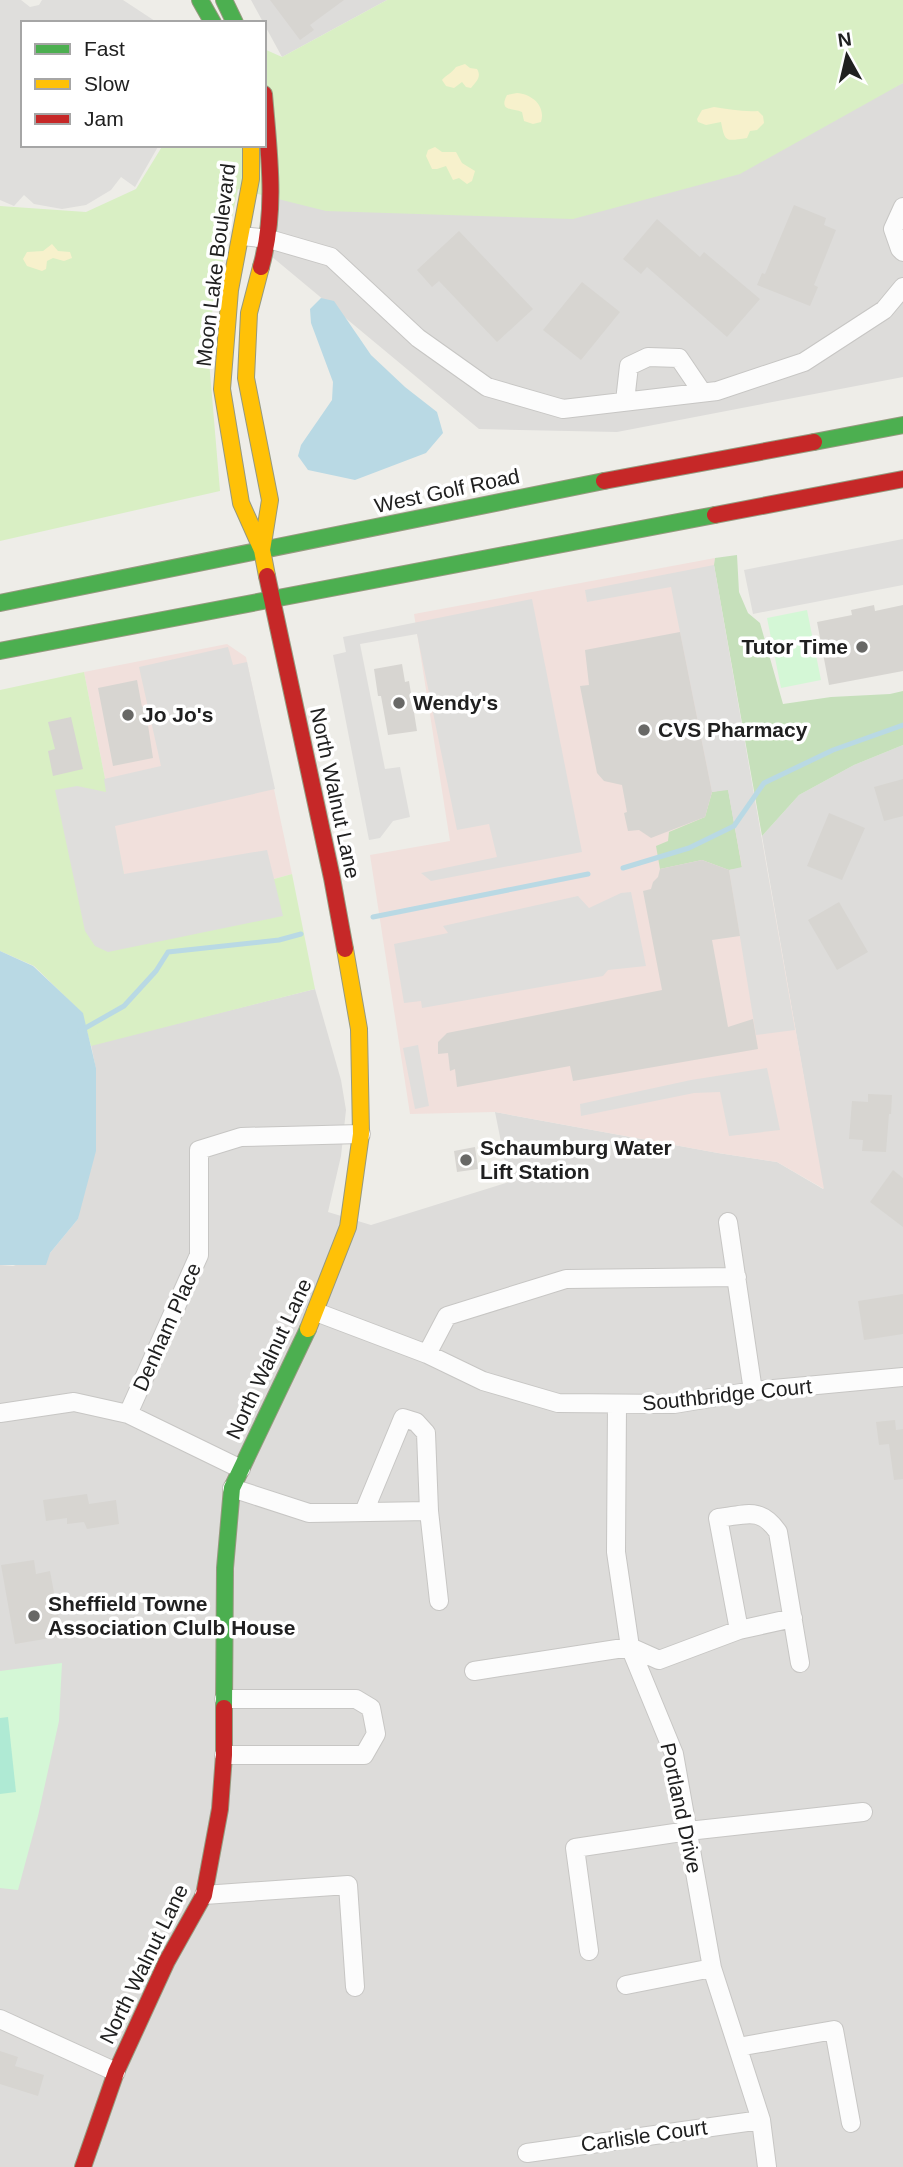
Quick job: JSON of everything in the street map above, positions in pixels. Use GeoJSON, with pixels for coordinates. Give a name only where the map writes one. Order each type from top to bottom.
{"type":"FeatureCollection","features":[{"type":"Feature","properties":{"kind":"street"},"geometry":{"type":"LineString","coordinates":[[200,0],[212,21]]}},
{"type":"Feature","properties":{"kind":"street"},"geometry":{"type":"LineString","coordinates":[[224,0],[234,21]]}},
{"type":"Feature","properties":{"kind":"street","name":"Moon Lake Boulevard"},"geometry":{"type":"LineString","coordinates":[[262,550],[270,500],[246,378],[249,313],[269,239],[272,194],[266,118]]}},
{"type":"Feature","properties":{"kind":"street","name":"Moon Lake Boulevard"},"geometry":{"type":"LineString","coordinates":[[251,147],[251,179],[230,290],[222,389],[241,503],[262,550]]}},
{"type":"Feature","properties":{"kind":"street"},"geometry":{"type":"LineString","coordinates":[[903,207],[893,229],[903,252]]}},
{"type":"Feature","properties":{"kind":"street"},"geometry":{"type":"LineString","coordinates":[[242,236],[269,239],[331,257],[418,338],[487,387],[563,409],[718,391],[804,362],[884,310],[903,287]]}},
{"type":"Feature","properties":{"kind":"street"},"geometry":{"type":"LineString","coordinates":[[625,401],[629,366],[648,356],[680,358],[702,393]]}},
{"type":"Feature","properties":{"kind":"street","name":"West Golf Road"},"geometry":{"type":"LineString","coordinates":[[0,603],[522,497],[903,425]]}},
{"type":"Feature","properties":{"kind":"street"},"geometry":{"type":"LineString","coordinates":[[0,651],[903,479]]}},
{"type":"Feature","properties":{"kind":"street","name":"North Walnut Lane"},"geometry":{"type":"LineString","coordinates":[[83,2167],[116,2072],[167,1961],[204,1895],[220,1809],[224,1755],[225,1568],[232,1488],[316,1312],[348,1227],[361,1134],[359,1029],[332,878],[262,550]]}},
{"type":"Feature","properties":{"kind":"street","name":"Denham Place"},"geometry":{"type":"LineString","coordinates":[[128,1415],[199,1255],[199,1150],[241,1137],[361,1134]]}},
{"type":"Feature","properties":{"kind":"street"},"geometry":{"type":"LineString","coordinates":[[728,1222],[753,1391]]}},
{"type":"Feature","properties":{"kind":"street"},"geometry":{"type":"LineString","coordinates":[[427,1354],[447,1316],[566,1279],[737,1277]]}},
{"type":"Feature","properties":{"kind":"street","name":"Southbridge Court"},"geometry":{"type":"LineString","coordinates":[[316,1312],[427,1354],[483,1381],[558,1403],[674,1404],[753,1391],[903,1377]]}},
{"type":"Feature","properties":{"kind":"street"},"geometry":{"type":"LineString","coordinates":[[0,1413],[74,1402],[128,1415],[241,1469]]}},
{"type":"Feature","properties":{"kind":"street","name":"Portland Drive"},"geometry":{"type":"LineString","coordinates":[[617,1405],[616,1552],[630,1647],[674,1754],[712,1968],[761,2120],[767,2167]]}},
{"type":"Feature","properties":{"kind":"street"},"geometry":{"type":"LineString","coordinates":[[364,1512],[403,1418],[416,1422],[426,1433],[429,1511],[439,1601]]}},
{"type":"Feature","properties":{"kind":"street"},"geometry":{"type":"LineString","coordinates":[[232,1488],[309,1513],[429,1511]]}},
{"type":"Feature","properties":{"kind":"street"},"geometry":{"type":"LineString","coordinates":[[739,1630],[718,1518],[758,1514],[765,1516],[778,1532],[800,1663]]}},
{"type":"Feature","properties":{"kind":"street"},"geometry":{"type":"LineString","coordinates":[[474,1671],[630,1647],[659,1660],[739,1630],[793,1618]]}},
{"type":"Feature","properties":{"kind":"street"},"geometry":{"type":"LineString","coordinates":[[224,1699],[356,1699],[371,1708],[376,1734],[364,1755],[224,1755]]}},
{"type":"Feature","properties":{"kind":"street"},"geometry":{"type":"LineString","coordinates":[[589,1951],[575,1848],[688,1831],[863,1812]]}},
{"type":"Feature","properties":{"kind":"street"},"geometry":{"type":"LineString","coordinates":[[204,1895],[348,1885],[355,1987]]}},
{"type":"Feature","properties":{"kind":"street"},"geometry":{"type":"LineString","coordinates":[[626,1985],[712,1968]]}},
{"type":"Feature","properties":{"kind":"street"},"geometry":{"type":"LineString","coordinates":[[0,2019],[116,2072]]}},
{"type":"Feature","properties":{"kind":"street"},"geometry":{"type":"LineString","coordinates":[[738,2047],[834,2030],[851,2123]]}},
{"type":"Feature","properties":{"kind":"street","name":"Carlisle Court"},"geometry":{"type":"LineString","coordinates":[[527,2153],[761,2120]]}},
{"type":"Feature","properties":{"kind":"shaded area"},"geometry":{"type":"Polygon","coordinates":[[[0,0],[21,0],[30,7],[39,5],[42,0],[123,0],[155,21],[21,21],[21,147],[158,147],[135,187],[121,177],[111,190],[86,205],[62,209],[34,204],[24,195],[14,206],[0,200],[0,0]]]}},
{"type":"Feature","properties":{"kind":"shaded area"},"geometry":{"type":"Polygon","coordinates":[[[251,0],[387,0],[282,57],[266,28],[266,21],[262,21],[251,0]]]}},
{"type":"Feature","properties":{"kind":"shaded area"},"geometry":{"type":"Polygon","coordinates":[[[903,83],[903,377],[617,432],[479,429],[271,256],[279,199],[892,88],[903,83]]]}},
{"type":"Feature","properties":{"kind":"shaded area"},"geometry":{"type":"Polygon","coordinates":[[[903,539],[903,585],[753,614],[744,570],[903,539]]]}},
{"type":"Feature","properties":{"kind":"shaded area"},"geometry":{"type":"Polygon","coordinates":[[[715,558],[714,566],[824,1189],[777,1162],[495,1112],[410,1114],[370,855],[450,841],[414,614],[715,558]]]}},
{"type":"Feature","properties":{"kind":"shaded area"},"geometry":{"type":"Polygon","coordinates":[[[714,565],[795,1030],[756,1035],[729,870],[742,867],[728,790],[712,792],[671,587],[587,602],[585,590],[714,565]]]}},
{"type":"Feature","properties":{"kind":"shaded area"},"geometry":{"type":"Polygon","coordinates":[[[532,599],[582,852],[431,881],[421,873],[497,857],[489,824],[457,830],[417,634],[360,644],[385,769],[400,767],[410,817],[393,821],[380,838],[369,840],[333,655],[346,652],[343,637],[532,599]]]}},
{"type":"Feature","properties":{"kind":"shaded area"},"geometry":{"type":"Polygon","coordinates":[[[227,644],[246,657],[292,874],[274,879],[124,875],[84,672],[227,644]]]}},
{"type":"Feature","properties":{"kind":"shaded area"},"geometry":{"type":"Polygon","coordinates":[[[228,647],[233,665],[247,662],[275,789],[115,826],[124,874],[267,850],[283,916],[108,952],[95,946],[85,931],[55,790],[77,786],[106,792],[104,779],[161,766],[139,667],[228,647]]]}},
{"type":"Feature","properties":{"kind":"shaded area"},"geometry":{"type":"Polygon","coordinates":[[[903,745],[903,2167],[0,2167],[0,1265],[13,1266],[50,1253],[78,1219],[96,1069],[91,1045],[315,989],[341,1080],[346,1110],[341,1156],[328,1212],[371,1225],[509,1182],[495,1112],[777,1162],[823,1189],[762,836],[799,795],[854,765],[903,745]]]}},
{"type":"Feature","properties":{"kind":"shaded area"},"geometry":{"type":"Polygon","coordinates":[[[631,892],[646,966],[608,970],[603,976],[422,1008],[421,1001],[404,1003],[394,944],[448,933],[443,926],[578,896],[589,908],[621,893],[631,892]]]}},
{"type":"Feature","properties":{"kind":"shaded area"},"geometry":{"type":"Polygon","coordinates":[[[418,1045],[429,1106],[415,1109],[403,1048],[418,1045]]]}},
{"type":"Feature","properties":{"kind":"shaded area"},"geometry":{"type":"Polygon","coordinates":[[[767,1068],[780,1130],[729,1136],[720,1092],[694,1093],[581,1116],[580,1104],[691,1080],[767,1068]]]}},
{"type":"Feature","properties":{"kind":"green space"},"geometry":{"type":"Polygon","coordinates":[[[387,0],[903,0],[903,83],[740,174],[573,219],[326,211],[238,189],[207,337],[220,491],[0,541],[0,206],[86,212],[136,189],[162,147],[266,147],[266,50],[282,57],[387,0]]]}},
{"type":"Feature","properties":{"kind":"green space"},"geometry":{"type":"Polygon","coordinates":[[[737,555],[739,592],[748,613],[760,623],[783,704],[903,691],[903,745],[854,765],[799,795],[762,836],[714,565],[715,558],[737,555]]]}},
{"type":"Feature","properties":{"kind":"green space"},"geometry":{"type":"Polygon","coordinates":[[[807,610],[821,680],[781,688],[767,618],[807,610]]]}},
{"type":"Feature","properties":{"kind":"green space"},"geometry":{"type":"Polygon","coordinates":[[[84,672],[124,875],[274,879],[292,874],[315,989],[91,1046],[82,1013],[34,966],[0,951],[0,690],[84,672]]]}},
{"type":"Feature","properties":{"kind":"green space"},"geometry":{"type":"Polygon","coordinates":[[[728,789],[742,868],[729,870],[702,860],[660,869],[656,846],[668,841],[669,832],[705,817],[712,792],[728,789]]]}},
{"type":"Feature","properties":{"kind":"green space"},"geometry":{"type":"Polygon","coordinates":[[[62,1663],[59,1721],[18,1890],[0,1888],[0,1671],[62,1663]]]}},
{"type":"Feature","properties":{"kind":"green space"},"geometry":{"type":"Polygon","coordinates":[[[8,1717],[16,1792],[0,1794],[0,1718],[8,1717]]]}},
{"type":"Feature","properties":{"kind":"sand"},"geometry":{"type":"Polygon","coordinates":[[[465,64],[477,69],[479,74],[471,88],[462,82],[454,88],[446,86],[442,80],[456,67],[465,64]]]}},
{"type":"Feature","properties":{"kind":"sand"},"geometry":{"type":"Polygon","coordinates":[[[517,93],[537,102],[542,116],[541,122],[533,124],[524,121],[522,112],[506,107],[504,104],[507,95],[517,93]]]}},
{"type":"Feature","properties":{"kind":"sand"},"geometry":{"type":"Polygon","coordinates":[[[714,107],[758,111],[763,116],[764,123],[757,130],[750,131],[747,138],[728,139],[721,122],[706,125],[698,122],[702,110],[714,107]]]}},
{"type":"Feature","properties":{"kind":"sand"},"geometry":{"type":"Polygon","coordinates":[[[435,147],[442,152],[456,152],[462,163],[475,171],[472,181],[467,184],[459,178],[453,180],[446,166],[432,169],[426,156],[428,150],[435,147]]]}},
{"type":"Feature","properties":{"kind":"sand"},"geometry":{"type":"Polygon","coordinates":[[[52,244],[58,251],[70,252],[72,258],[64,261],[53,258],[47,261],[46,269],[42,271],[27,266],[23,259],[27,252],[43,251],[52,244]]]}},
{"type":"Feature","properties":{"kind":"water"},"geometry":{"type":"Polygon","coordinates":[[[321,298],[334,301],[371,355],[437,412],[443,433],[426,453],[355,480],[308,470],[298,456],[301,445],[332,400],[333,382],[311,323],[310,309],[321,298]]]}},
{"type":"Feature","properties":{"kind":"water"},"geometry":{"type":"Polygon","coordinates":[[[0,951],[33,966],[83,1013],[96,1068],[96,1151],[78,1219],[50,1253],[46,1265],[0,1265],[0,951]]]}},
{"type":"Feature","properties":{"kind":"building"},"geometry":{"type":"Polygon","coordinates":[[[270,0],[344,0],[310,25],[314,30],[300,40],[270,0]]]}},
{"type":"Feature","properties":{"kind":"building"},"geometry":{"type":"Polygon","coordinates":[[[794,205],[826,218],[824,225],[836,230],[814,285],[818,287],[810,306],[757,285],[762,273],[765,274],[794,205]]]}},
{"type":"Feature","properties":{"kind":"building"},"geometry":{"type":"Polygon","coordinates":[[[657,219],[700,257],[704,252],[760,299],[727,337],[647,267],[641,274],[623,259],[657,219]]]}},
{"type":"Feature","properties":{"kind":"building"},"geometry":{"type":"Polygon","coordinates":[[[459,231],[533,309],[497,342],[439,281],[432,287],[417,270],[459,231]]]}},
{"type":"Feature","properties":{"kind":"building"},"geometry":{"type":"Polygon","coordinates":[[[582,282],[620,312],[581,360],[543,330],[582,282]]]}},
{"type":"Feature","properties":{"kind":"building","name":"Tutor Time"},"geometry":{"type":"Polygon","coordinates":[[[874,605],[875,611],[903,605],[903,671],[829,685],[817,622],[852,615],[851,610],[874,605]]]}},
{"type":"Feature","properties":{"kind":"building","name":"CVS Pharmacy"},"geometry":{"type":"Polygon","coordinates":[[[680,632],[712,792],[705,817],[651,838],[639,830],[628,831],[622,785],[604,781],[597,773],[580,686],[589,685],[585,650],[680,632]]]}},
{"type":"Feature","properties":{"kind":"building","name":"Wendy's"},"geometry":{"type":"Polygon","coordinates":[[[402,664],[405,682],[409,681],[417,731],[388,735],[374,669],[402,664]]]}},
{"type":"Feature","properties":{"kind":"building","name":"Jo Jo's"},"geometry":{"type":"Polygon","coordinates":[[[137,680],[142,707],[150,705],[153,723],[148,725],[153,758],[113,766],[98,688],[137,680]]]}},
{"type":"Feature","properties":{"kind":"building"},"geometry":{"type":"Polygon","coordinates":[[[71,717],[83,769],[53,776],[48,751],[55,749],[48,722],[71,717]]]}},
{"type":"Feature","properties":{"kind":"building"},"geometry":{"type":"Polygon","coordinates":[[[903,779],[903,816],[884,821],[874,787],[903,779]]]}},
{"type":"Feature","properties":{"kind":"building"},"geometry":{"type":"Polygon","coordinates":[[[829,813],[865,828],[842,880],[807,866],[829,813]]]}},
{"type":"Feature","properties":{"kind":"building"},"geometry":{"type":"Polygon","coordinates":[[[702,860],[729,870],[740,936],[712,940],[728,1027],[753,1019],[758,1049],[573,1081],[570,1066],[457,1087],[455,1069],[450,1071],[448,1053],[438,1054],[438,1042],[447,1033],[662,990],[643,891],[651,889],[660,869],[702,860]]]}},
{"type":"Feature","properties":{"kind":"building"},"geometry":{"type":"Polygon","coordinates":[[[839,902],[868,952],[837,970],[808,920],[839,902]]]}},
{"type":"Feature","properties":{"kind":"building"},"geometry":{"type":"Polygon","coordinates":[[[868,1094],[892,1095],[886,1152],[862,1151],[863,1140],[849,1139],[852,1101],[868,1102],[868,1094]]]}},
{"type":"Feature","properties":{"kind":"building","name":"Schaumburg Water Lift Station"},"geometry":{"type":"Polygon","coordinates":[[[475,1147],[478,1169],[457,1172],[454,1151],[475,1147]]]}},
{"type":"Feature","properties":{"kind":"building"},"geometry":{"type":"Polygon","coordinates":[[[893,1170],[903,1178],[903,1227],[870,1202],[893,1170]]]}},
{"type":"Feature","properties":{"kind":"building"},"geometry":{"type":"Polygon","coordinates":[[[903,1294],[903,1334],[864,1340],[858,1301],[903,1294]]]}},
{"type":"Feature","properties":{"kind":"building"},"geometry":{"type":"Polygon","coordinates":[[[895,1420],[896,1430],[903,1429],[903,1479],[894,1480],[889,1444],[879,1445],[876,1422],[895,1420]]]}},
{"type":"Feature","properties":{"kind":"building"},"geometry":{"type":"Polygon","coordinates":[[[87,1494],[89,1504],[116,1500],[119,1524],[87,1529],[84,1522],[67,1524],[67,1518],[46,1521],[43,1500],[87,1494]]]}},
{"type":"Feature","properties":{"kind":"building","name":"Sheffield Towne Association Clulb House"},"geometry":{"type":"Polygon","coordinates":[[[34,1560],[36,1574],[50,1571],[62,1636],[15,1644],[1,1565],[34,1560]]]}},
{"type":"Feature","properties":{"kind":"building"},"geometry":{"type":"Polygon","coordinates":[[[0,2051],[18,2057],[15,2066],[44,2075],[38,2096],[0,2084],[0,2051]]]}},
{"type":"Feature","properties":{"kind":"waterway"},"geometry":{"type":"LineString","coordinates":[[623,868],[689,848],[734,826],[764,783],[833,750],[903,725]]}},
{"type":"Feature","properties":{"kind":"waterway"},"geometry":{"type":"LineString","coordinates":[[373,917],[588,874]]}},
{"type":"Feature","properties":{"kind":"waterway"},"geometry":{"type":"LineString","coordinates":[[80,1031],[124,1006],[156,971],[168,952],[279,940],[301,934]]}},
{"type":"Feature","properties":{"kind":"traffic: fast"},"geometry":{"type":"LineString","coordinates":[[200,0],[212,21]]}},
{"type":"Feature","properties":{"kind":"traffic: fast"},"geometry":{"type":"LineString","coordinates":[[224,0],[234,21]]}},
{"type":"Feature","properties":{"kind":"traffic: fast"},"geometry":{"type":"LineString","coordinates":[[814,442],[903,425]]}},
{"type":"Feature","properties":{"kind":"traffic: fast"},"geometry":{"type":"LineString","coordinates":[[0,603],[604,481]]}},
{"type":"Feature","properties":{"kind":"traffic: fast"},"geometry":{"type":"LineString","coordinates":[[0,651],[715,515]]}},
{"type":"Feature","properties":{"kind":"traffic: fast"},"geometry":{"type":"LineString","coordinates":[[224,1708],[225,1568],[232,1488],[308,1329]]}},
{"type":"Feature","properties":{"kind":"traffic: slow"},"geometry":{"type":"LineString","coordinates":[[251,147],[251,179],[230,290],[222,389],[241,503],[262,550],[267,576]]}},
{"type":"Feature","properties":{"kind":"traffic: slow"},"geometry":{"type":"LineString","coordinates":[[261,267],[249,313],[246,378],[270,500],[262,550]]}},
{"type":"Feature","properties":{"kind":"traffic: slow"},"geometry":{"type":"LineString","coordinates":[[308,1329],[348,1227],[361,1134],[359,1029],[345,949]]}},
{"type":"Feature","properties":{"kind":"traffic: jam"},"geometry":{"type":"LineString","coordinates":[[261,267],[270,203],[266,120]]}},
{"type":"Feature","properties":{"kind":"traffic: jam"},"geometry":{"type":"LineString","coordinates":[[604,481],[814,442]]}},
{"type":"Feature","properties":{"kind":"traffic: jam"},"geometry":{"type":"LineString","coordinates":[[715,515],[903,479]]}},
{"type":"Feature","properties":{"kind":"traffic: jam"},"geometry":{"type":"LineString","coordinates":[[267,576],[345,949]]}},
{"type":"Feature","properties":{"kind":"traffic: jam"},"geometry":{"type":"LineString","coordinates":[[83,2167],[116,2072],[167,1961],[204,1895],[220,1809],[224,1708]]}},
{"type":"Feature","properties":{"kind":"place","name":"Tutor Time"},"geometry":{"type":"Point","coordinates":[862,647]}},
{"type":"Feature","properties":{"kind":"place","name":"Wendy's"},"geometry":{"type":"Point","coordinates":[399,703]}},
{"type":"Feature","properties":{"kind":"place","name":"Jo Jo's"},"geometry":{"type":"Point","coordinates":[128,715]}},
{"type":"Feature","properties":{"kind":"place","name":"CVS Pharmacy"},"geometry":{"type":"Point","coordinates":[644,730]}},
{"type":"Feature","properties":{"kind":"place","name":"Schaumburg Water Lift Station"},"geometry":{"type":"Point","coordinates":[466,1160]}},
{"type":"Feature","properties":{"kind":"place","name":"Sheffield Towne Association Clulb House"},"geometry":{"type":"Point","coordinates":[34,1616]}}]}
